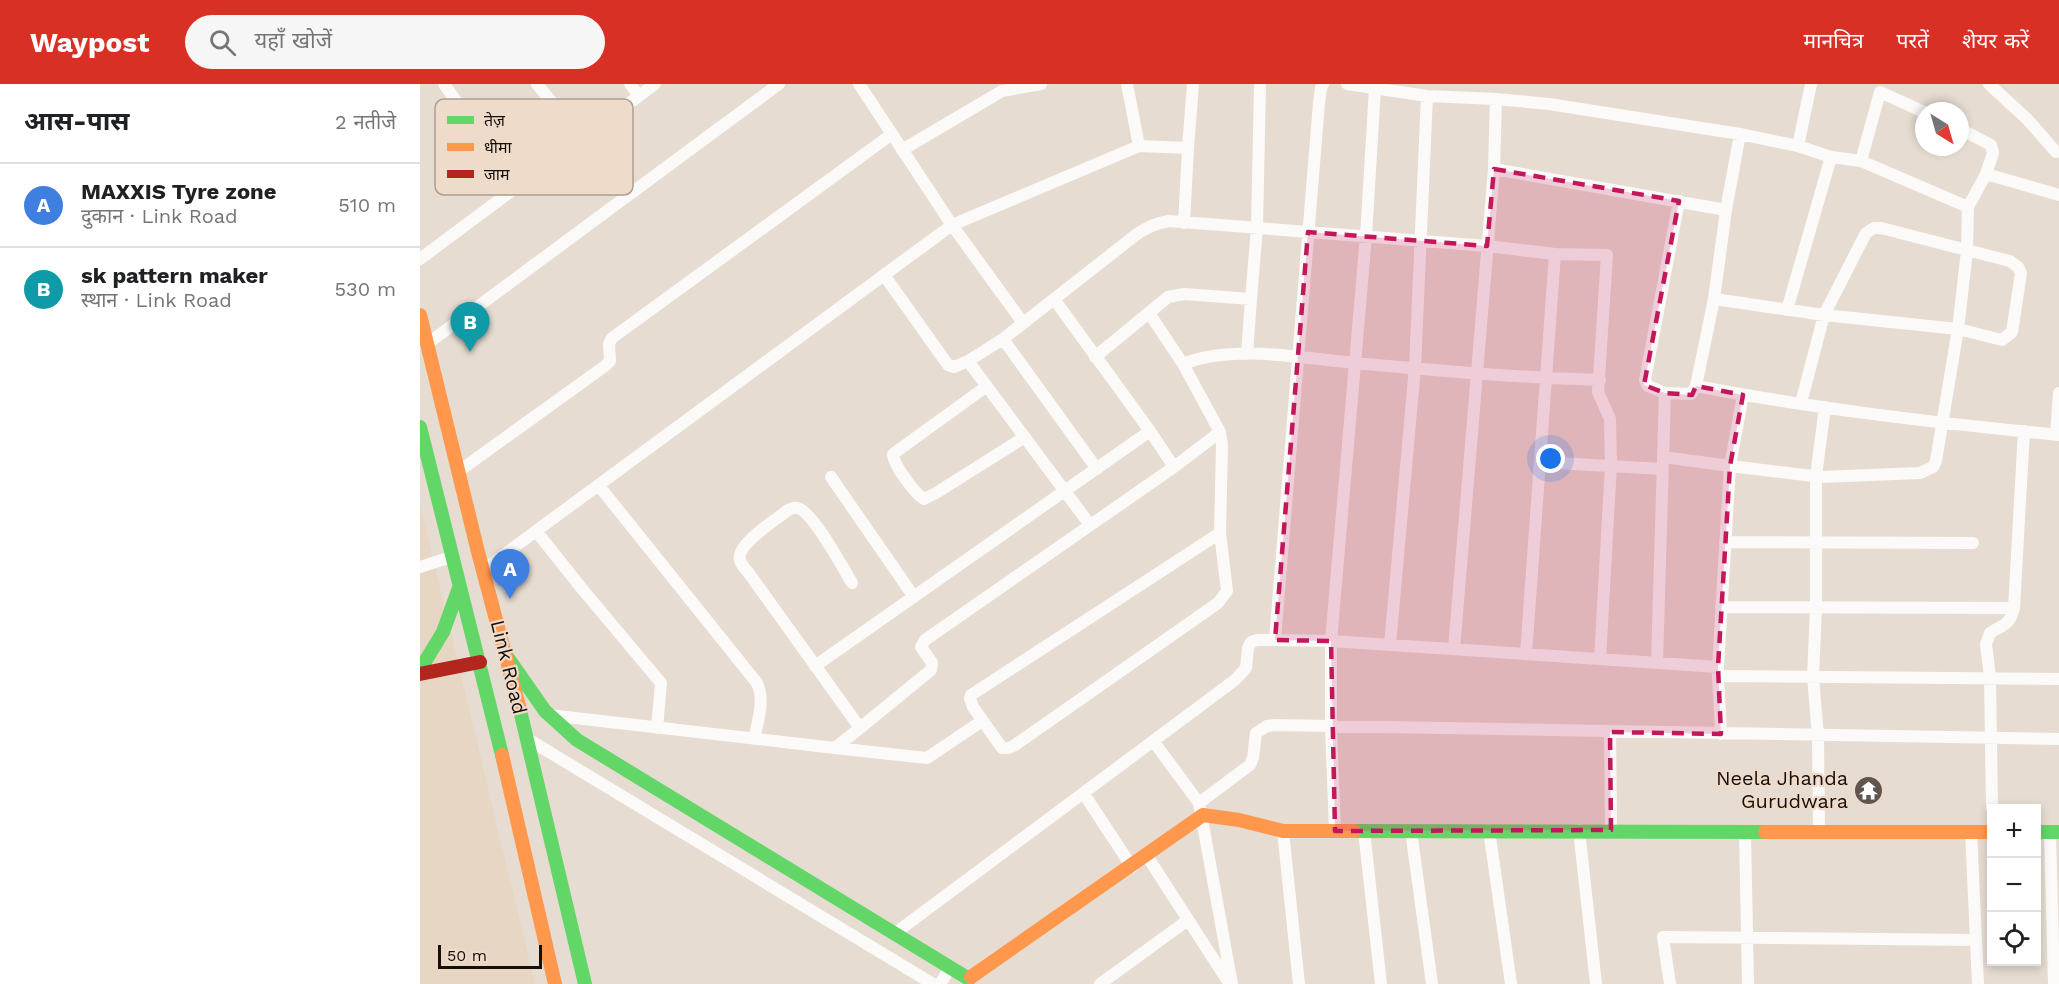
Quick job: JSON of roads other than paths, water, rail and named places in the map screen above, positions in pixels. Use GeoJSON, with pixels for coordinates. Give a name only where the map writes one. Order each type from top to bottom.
{"type":"FeatureCollection","features":[{"type":"Feature","properties":{"kind":"street"},"geometry":{"type":"LineString","coordinates":[[444,84],[455,99]]}},
{"type":"Feature","properties":{"kind":"street"},"geometry":{"type":"LineString","coordinates":[[537,84],[549,99]]}},
{"type":"Feature","properties":{"kind":"street"},"geometry":{"type":"LineString","coordinates":[[630,84],[639,96]]}},
{"type":"Feature","properties":{"kind":"street"},"geometry":{"type":"LineString","coordinates":[[633,100],[655,84]]}},
{"type":"Feature","properties":{"kind":"street"},"geometry":{"type":"LineString","coordinates":[[633,192],[779,84]]}},
{"type":"Feature","properties":{"kind":"street"},"geometry":{"type":"LineString","coordinates":[[859,84],[952,225],[1023,323]]}},
{"type":"Feature","properties":{"kind":"street"},"geometry":{"type":"LineString","coordinates":[[902,150],[1001,88],[1041,84]]}},
{"type":"Feature","properties":{"kind":"street"},"geometry":{"type":"LineString","coordinates":[[1126,84],[1139,146]]}},
{"type":"Feature","properties":{"kind":"street"},"geometry":{"type":"LineString","coordinates":[[1184,223],[1193,84]]}},
{"type":"Feature","properties":{"kind":"street"},"geometry":{"type":"LineString","coordinates":[[1246,354],[1257,228],[1260,84]]}},
{"type":"Feature","properties":{"kind":"street"},"geometry":{"type":"LineString","coordinates":[[1275,640],[1319,103],[1323,84]]}},
{"type":"Feature","properties":{"kind":"street"},"geometry":{"type":"LineString","coordinates":[[1347,84],[1410,89],[1427,96],[1549,104],[1740,134],[1798,146],[1831,157],[1862,161],[1968,207]]}},
{"type":"Feature","properties":{"kind":"street"},"geometry":{"type":"LineString","coordinates":[[1798,146],[1811,84]]}},
{"type":"Feature","properties":{"kind":"street"},"geometry":{"type":"LineString","coordinates":[[1989,84],[2028,120],[2056,152]]}},
{"type":"Feature","properties":{"kind":"street"},"geometry":{"type":"LineString","coordinates":[[1335,831],[1331,727],[1331,641],[1366,237],[1375,88]]}},
{"type":"Feature","properties":{"kind":"street"},"geometry":{"type":"LineString","coordinates":[[1862,161],[1882,88],[1915,107]]}},
{"type":"Feature","properties":{"kind":"street"},"geometry":{"type":"LineString","coordinates":[[1390,645],[1415,367],[1427,96]]}},
{"type":"Feature","properties":{"kind":"street"},"geometry":{"type":"LineString","coordinates":[[1454,649],[1494,169],[1496,99]]}},
{"type":"Feature","properties":{"kind":"street"},"geometry":{"type":"LineString","coordinates":[[459,471],[608,364],[610,361],[609,344],[612,338],[892,134]]}},
{"type":"Feature","properties":{"kind":"street"},"geometry":{"type":"LineString","coordinates":[[1678,201],[1645,380],[1648,387],[1665,393],[1690,394],[1696,386],[1714,298],[1726,210],[1740,134]]}},
{"type":"Feature","properties":{"kind":"street"},"geometry":{"type":"LineString","coordinates":[[1540,462],[1730,466],[1816,476],[1920,473],[1933,467],[1944,423],[1958,329],[1967,251],[1968,207],[1986,174],[1993,153],[1991,145],[1969,134]]}},
{"type":"Feature","properties":{"kind":"street"},"geometry":{"type":"LineString","coordinates":[[483,570],[952,225],[1139,146],[1188,148]]}},
{"type":"Feature","properties":{"kind":"street"},"geometry":{"type":"LineString","coordinates":[[1787,310],[1831,157]]}},
{"type":"Feature","properties":{"kind":"street"},"geometry":{"type":"LineString","coordinates":[[1494,169],[1726,210]]}},
{"type":"Feature","properties":{"kind":"street"},"geometry":{"type":"LineString","coordinates":[[1986,174],[2059,195]]}},
{"type":"Feature","properties":{"kind":"street"},"geometry":{"type":"LineString","coordinates":[[420,259],[506,195]]}},
{"type":"Feature","properties":{"kind":"street"},"geometry":{"type":"LineString","coordinates":[[427,344],[629,195]]}},
{"type":"Feature","properties":{"kind":"street"},"geometry":{"type":"LineString","coordinates":[[884,275],[948,365],[954,368],[1003,339],[1149,226],[1169,221],[1487,246],[1555,254],[1607,255],[1599,396],[1610,419],[1611,465],[1600,659]]}},
{"type":"Feature","properties":{"kind":"street"},"geometry":{"type":"LineString","coordinates":[[1714,298],[1824,315],[1958,329],[2002,340],[2012,332],[2021,273],[2018,267],[2010,261],[1881,228],[1871,230],[1863,239],[1824,315],[1801,403]]}},
{"type":"Feature","properties":{"kind":"street"},"geometry":{"type":"LineString","coordinates":[[1526,654],[1555,254]]}},
{"type":"Feature","properties":{"kind":"street"},"geometry":{"type":"LineString","coordinates":[[1095,357],[1168,297],[1175,295],[1251,298]]}},
{"type":"Feature","properties":{"kind":"street"},"geometry":{"type":"LineString","coordinates":[[1054,299],[1174,467]]}},
{"type":"Feature","properties":{"kind":"street"},"geometry":{"type":"LineString","coordinates":[[1149,313],[1182,364],[1220,432],[1222,445],[1220,533],[1228,584],[1227,591],[1218,603],[1013,747],[1002,748],[970,702],[971,695],[1220,533]]}},
{"type":"Feature","properties":{"kind":"street","name":"Link Road"},"geometry":{"type":"LineString","coordinates":[[420,315],[483,570],[507,657],[585,984]]}},
{"type":"Feature","properties":{"kind":"street"},"geometry":{"type":"LineString","coordinates":[[1003,339],[1097,469]]}},
{"type":"Feature","properties":{"kind":"street"},"geometry":{"type":"LineString","coordinates":[[1182,364],[1205,356],[1246,354],[1546,379],[1600,380]]}},
{"type":"Feature","properties":{"kind":"street"},"geometry":{"type":"LineString","coordinates":[[968,361],[1090,525]]}},
{"type":"Feature","properties":{"kind":"street"},"geometry":{"type":"LineString","coordinates":[[987,386],[893,454],[895,463],[916,492],[924,499],[936,493],[1025,436]]}},
{"type":"Feature","properties":{"kind":"street"},"geometry":{"type":"LineString","coordinates":[[1696,386],[1825,407],[2057,435],[2059,393]]}},
{"type":"Feature","properties":{"kind":"street"},"geometry":{"type":"LineString","coordinates":[[1657,663],[1665,393]]}},
{"type":"Feature","properties":{"kind":"street"},"geometry":{"type":"LineString","coordinates":[[1721,734],[1718,671],[1725,542],[1730,466],[1743,395]]}},
{"type":"Feature","properties":{"kind":"street"},"geometry":{"type":"LineString","coordinates":[[1819,831],[1818,736],[1813,677],[1816,607],[1816,476],[1825,407]]}},
{"type":"Feature","properties":{"kind":"street","name":"Link Road"},"geometry":{"type":"LineString","coordinates":[[420,427],[451,557],[480,662],[555,984]]}},
{"type":"Feature","properties":{"kind":"street"},"geometry":{"type":"LineString","coordinates":[[815,666],[1150,431]]}},
{"type":"Feature","properties":{"kind":"street"},"geometry":{"type":"LineString","coordinates":[[1992,804],[1990,678],[1987,638],[1993,631],[2007,624],[2014,608],[2024,431]]}},
{"type":"Feature","properties":{"kind":"street"},"geometry":{"type":"LineString","coordinates":[[835,748],[931,670],[932,663],[921,647],[922,643],[1174,467],[1220,432]]}},
{"type":"Feature","properties":{"kind":"street"},"geometry":{"type":"LineString","coordinates":[[831,477],[914,597]]}},
{"type":"Feature","properties":{"kind":"street"},"geometry":{"type":"LineString","coordinates":[[599,486],[757,683],[760,691],[760,708],[754,739]]}},
{"type":"Feature","properties":{"kind":"street"},"geometry":{"type":"LineString","coordinates":[[852,583],[815,522],[798,508],[788,510],[751,539],[740,553],[739,560],[860,728]]}},
{"type":"Feature","properties":{"kind":"street"},"geometry":{"type":"LineString","coordinates":[[536,531],[661,683],[657,728]]}},
{"type":"Feature","properties":{"kind":"street"},"geometry":{"type":"LineString","coordinates":[[1725,542],[1973,543]]}},
{"type":"Feature","properties":{"kind":"street"},"geometry":{"type":"LineString","coordinates":[[420,567],[451,557]]}},
{"type":"Feature","properties":{"kind":"street"},"geometry":{"type":"LineString","coordinates":[[420,672],[443,632],[459,588]]}},
{"type":"Feature","properties":{"kind":"street"},"geometry":{"type":"LineString","coordinates":[[1721,607],[2014,608]]}},
{"type":"Feature","properties":{"kind":"street"},"geometry":{"type":"LineString","coordinates":[[894,934],[1154,742],[1239,676],[1246,668],[1248,648],[1251,642],[1257,640],[1331,641],[1454,649],[1657,663],[1718,671],[1813,677],[2059,679]]}},
{"type":"Feature","properties":{"kind":"street"},"geometry":{"type":"LineString","coordinates":[[507,657],[549,715],[577,740],[972,982],[1147,856],[1250,765],[1256,733],[1267,726],[2059,739]]}},
{"type":"Feature","properties":{"kind":"street"},"geometry":{"type":"LineString","coordinates":[[420,672],[480,662]]}},
{"type":"Feature","properties":{"kind":"street"},"geometry":{"type":"LineString","coordinates":[[549,715],[927,758],[982,721]]}},
{"type":"Feature","properties":{"kind":"street"},"geometry":{"type":"LineString","coordinates":[[1610,732],[1611,830]]}},
{"type":"Feature","properties":{"kind":"street"},"geometry":{"type":"LineString","coordinates":[[526,738],[933,984]]}},
{"type":"Feature","properties":{"kind":"street"},"geometry":{"type":"LineString","coordinates":[[1154,742],[1201,809],[1231,984]]}},
{"type":"Feature","properties":{"kind":"street"},"geometry":{"type":"LineString","coordinates":[[1084,794],[1132,867]]}},
{"type":"Feature","properties":{"kind":"street"},"geometry":{"type":"LineString","coordinates":[[1201,809],[1282,831],[1987,832]]}},
{"type":"Feature","properties":{"kind":"street"},"geometry":{"type":"LineString","coordinates":[[1489,830],[1511,984]]}},
{"type":"Feature","properties":{"kind":"street"},"geometry":{"type":"LineString","coordinates":[[1579,830],[1596,984]]}},
{"type":"Feature","properties":{"kind":"street"},"geometry":{"type":"LineString","coordinates":[[1282,831],[1299,984]]}},
{"type":"Feature","properties":{"kind":"street"},"geometry":{"type":"LineString","coordinates":[[1364,831],[1381,984]]}},
{"type":"Feature","properties":{"kind":"street"},"geometry":{"type":"LineString","coordinates":[[1411,831],[1432,984]]}},
{"type":"Feature","properties":{"kind":"street"},"geometry":{"type":"LineString","coordinates":[[1746,831],[1748,984]]}},
{"type":"Feature","properties":{"kind":"street"},"geometry":{"type":"LineString","coordinates":[[1971,832],[1978,984]]}},
{"type":"Feature","properties":{"kind":"street"},"geometry":{"type":"LineString","coordinates":[[2048,832],[2054,984]]}},
{"type":"Feature","properties":{"kind":"street"},"geometry":{"type":"LineString","coordinates":[[1147,856],[1231,984]]}},
{"type":"Feature","properties":{"kind":"street"},"geometry":{"type":"LineString","coordinates":[[1100,984],[1188,920]]}},
{"type":"Feature","properties":{"kind":"street"},"geometry":{"type":"LineString","coordinates":[[1670,984],[1663,937],[1976,940]]}},
{"type":"Feature","properties":{"kind":"street"},"geometry":{"type":"LineString","coordinates":[[940,984],[950,968]]}},
{"type":"Feature","properties":{"kind":"place","name":"sk pattern maker"},"geometry":{"type":"Point","coordinates":[470,352]}},
{"type":"Feature","properties":{"kind":"place","name":"MAXXIS Tyre zone"},"geometry":{"type":"Point","coordinates":[510,599]}},
{"type":"Feature","properties":{"kind":"place","name":"Neela Jhanda Gurudwara"},"geometry":{"type":"Point","coordinates":[1869,790]}}]}
